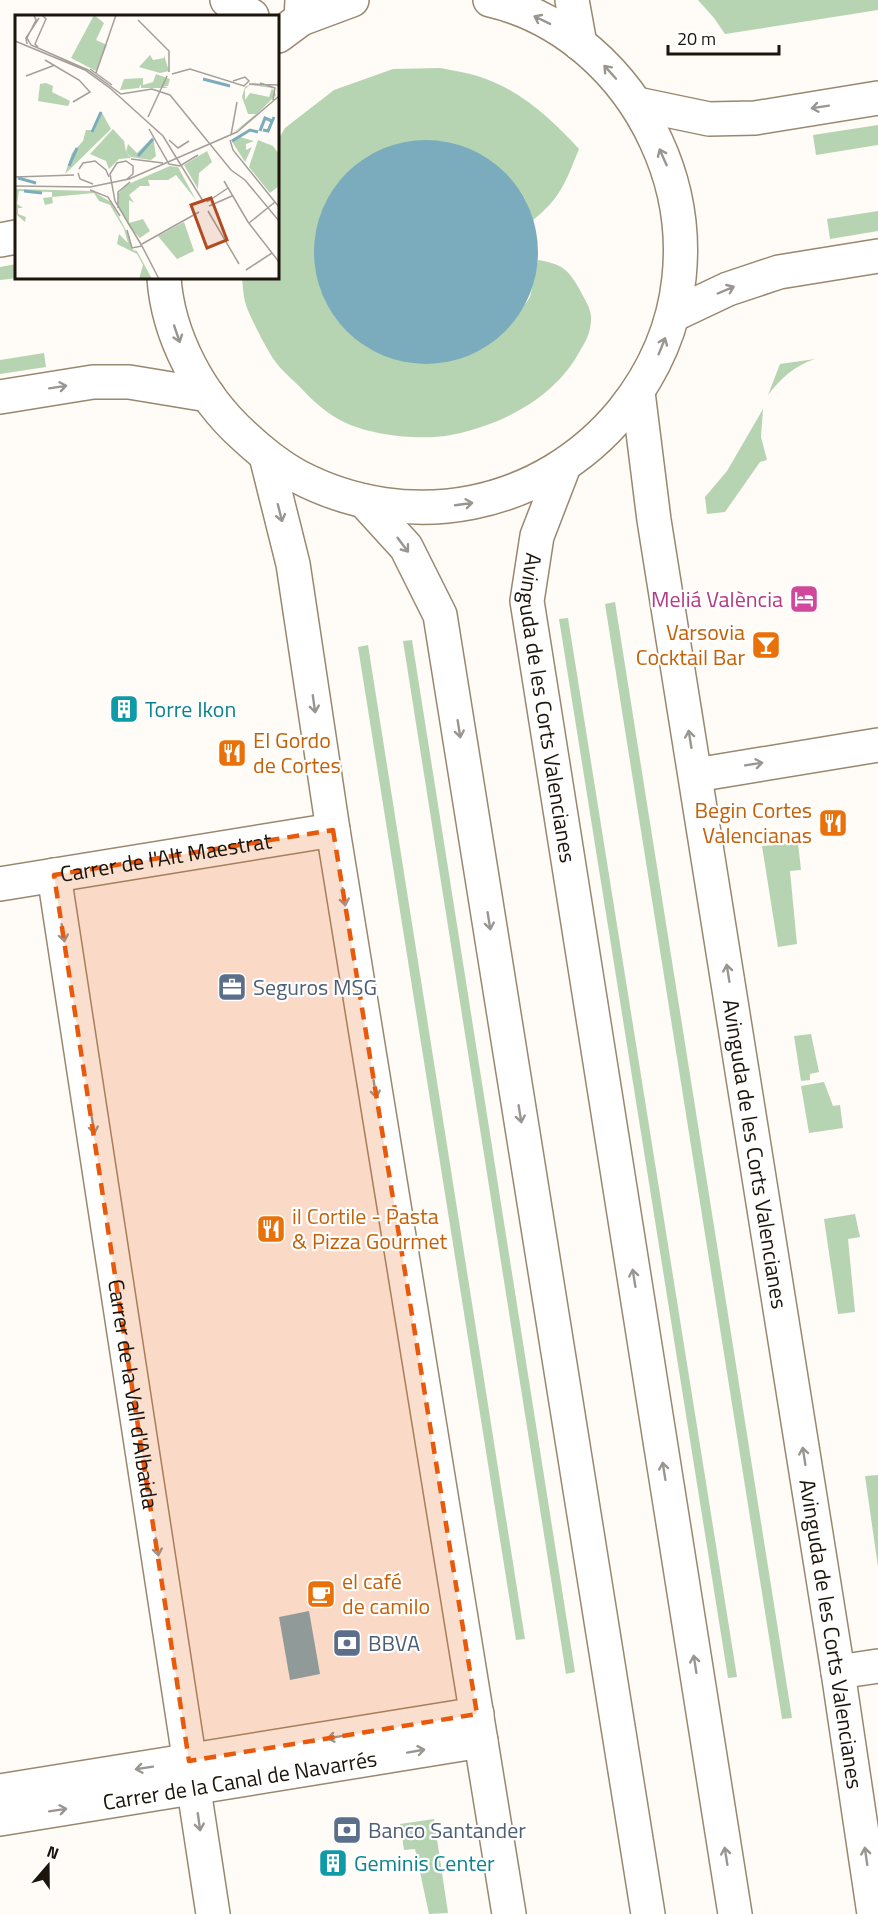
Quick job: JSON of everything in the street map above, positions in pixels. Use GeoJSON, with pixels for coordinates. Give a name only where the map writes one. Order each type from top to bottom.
{"type":"FeatureCollection","features":[{"type":"Feature","properties":{"kind":"street"},"geometry":{"type":"LineString","coordinates":[[227,0],[250,15]]}},
{"type":"Feature","properties":{"kind":"street"},"geometry":{"type":"LineString","coordinates":[[291,20],[352,0]]}},
{"type":"Feature","properties":{"kind":"street"},"geometry":{"type":"LineString","coordinates":[[572,0],[580,44]]}},
{"type":"Feature","properties":{"kind":"street"},"geometry":{"type":"LineString","coordinates":[[164,279],[177,336],[197,378],[228,421],[266,456],[297,476],[340,495],[387,505],[427,508],[468,504],[508,493],[564,466],[608,430],[638,393],[655,363],[673,315],[681,256],[679,213],[668,165],[637,104],[606,66],[552,25],[496,1]]}},
{"type":"Feature","properties":{"kind":"street"},"geometry":{"type":"LineString","coordinates":[[637,104],[709,118],[755,118],[878,98]]}},
{"type":"Feature","properties":{"kind":"street"},"geometry":{"type":"LineString","coordinates":[[0,240],[15,237]]}},
{"type":"Feature","properties":{"kind":"street"},"geometry":{"type":"LineString","coordinates":[[673,315],[728,289],[779,272],[878,256]]}},
{"type":"Feature","properties":{"kind":"street"},"geometry":{"type":"LineString","coordinates":[[0,397],[93,382],[129,382],[208,395]]}},
{"type":"Feature","properties":{"kind":"street","name":"Avinguda de les Corts Valencianes"},"geometry":{"type":"LineString","coordinates":[[638,393],[654,520],[838,1672],[874,1914]]}},
{"type":"Feature","properties":{"kind":"street"},"geometry":{"type":"LineString","coordinates":[[266,456],[293,564],[333,830],[509,1914]]}},
{"type":"Feature","properties":{"kind":"street","name":"Avinguda de les Corts Valencianes"},"geometry":{"type":"LineString","coordinates":[[564,466],[537,536],[527,601],[735,1914]]}},
{"type":"Feature","properties":{"kind":"street"},"geometry":{"type":"LineString","coordinates":[[364,501],[406,547],[440,615],[648,1914]]}},
{"type":"Feature","properties":{"kind":"street"},"geometry":{"type":"LineString","coordinates":[[696,775],[878,745]]}},
{"type":"Feature","properties":{"kind":"street","name":"Carrer de l'Alt Maestrat"},"geometry":{"type":"LineString","coordinates":[[0,884],[333,830]]}},
{"type":"Feature","properties":{"kind":"street","name":"Carrer de la Vall d'Albaida"},"geometry":{"type":"LineString","coordinates":[[54,875],[213,1914]]}},
{"type":"Feature","properties":{"kind":"street"},"geometry":{"type":"LineString","coordinates":[[838,1672],[878,1666]]}},
{"type":"Feature","properties":{"kind":"street","name":"Carrer de la Canal de Navarrés"},"geometry":{"type":"LineString","coordinates":[[0,1791],[192,1774],[479,1728]]}},
{"type":"Feature","properties":{"kind":"street","name":"Carrer de la Canal de Navarrés"},"geometry":{"type":"LineString","coordinates":[[0,1819],[192,1774]]}},
{"type":"Feature","properties":{"kind":"highlighted area"},"geometry":{"type":"Polygon","coordinates":[[[333,830],[477,1714],[189,1761],[54,875],[333,830]]]}},
{"type":"Feature","properties":{"kind":"green space"},"geometry":{"type":"Polygon","coordinates":[[[698,0],[878,0],[878,10],[725,34],[698,0]]]}},
{"type":"Feature","properties":{"kind":"green space"},"geometry":{"type":"Polygon","coordinates":[[[440,68],[481,77],[500,85],[525,100],[548,118],[579,149],[566,180],[556,196],[533,220],[524,197],[511,325],[530,297],[538,260],[553,263],[572,277],[589,308],[591,323],[585,342],[570,367],[541,396],[505,418],[465,432],[445,436],[395,436],[368,431],[339,420],[327,412],[278,365],[245,302],[242,279],[279,279],[279,138],[285,128],[334,90],[393,69],[440,68]]]}},
{"type":"Feature","properties":{"kind":"green space"},"geometry":{"type":"Polygon","coordinates":[[[878,125],[878,145],[816,155],[813,135],[878,125]]]}},
{"type":"Feature","properties":{"kind":"green space"},"geometry":{"type":"Polygon","coordinates":[[[878,211],[878,231],[830,239],[827,219],[878,211]]]}},
{"type":"Feature","properties":{"kind":"green space"},"geometry":{"type":"Polygon","coordinates":[[[15,264],[15,278],[0,280],[0,267],[15,264]]]}},
{"type":"Feature","properties":{"kind":"green space"},"geometry":{"type":"Polygon","coordinates":[[[44,353],[46,367],[0,374],[0,360],[44,353]]]}},
{"type":"Feature","properties":{"kind":"green space"},"geometry":{"type":"Polygon","coordinates":[[[815,359],[789,373],[768,395],[780,364],[815,359]]]}},
{"type":"Feature","properties":{"kind":"green space"},"geometry":{"type":"Polygon","coordinates":[[[763,409],[761,437],[767,460],[760,462],[725,512],[707,514],[705,497],[727,471],[763,409]]]}},
{"type":"Feature","properties":{"kind":"green space"},"geometry":{"type":"Polygon","coordinates":[[[615,602],[792,1718],[782,1719],[605,604],[615,602]]]}},
{"type":"Feature","properties":{"kind":"green space"},"geometry":{"type":"Polygon","coordinates":[[[568,618],[737,1677],[728,1678],[559,619],[568,618]]]}},
{"type":"Feature","properties":{"kind":"green space"},"geometry":{"type":"Polygon","coordinates":[[[412,640],[575,1672],[566,1674],[403,641],[412,640]]]}},
{"type":"Feature","properties":{"kind":"green space"},"geometry":{"type":"Polygon","coordinates":[[[368,645],[525,1639],[516,1640],[358,647],[368,645]]]}},
{"type":"Feature","properties":{"kind":"green space"},"geometry":{"type":"Polygon","coordinates":[[[798,843],[801,870],[790,871],[797,944],[778,947],[762,846],[798,843]]]}},
{"type":"Feature","properties":{"kind":"green space"},"geometry":{"type":"Polygon","coordinates":[[[811,1034],[819,1072],[810,1074],[810,1080],[801,1081],[794,1036],[811,1034]]]}},
{"type":"Feature","properties":{"kind":"green space"},"geometry":{"type":"Polygon","coordinates":[[[824,1082],[833,1106],[840,1105],[843,1128],[809,1133],[801,1086],[824,1082]]]}},
{"type":"Feature","properties":{"kind":"green space"},"geometry":{"type":"Polygon","coordinates":[[[855,1214],[860,1237],[848,1239],[855,1312],[838,1314],[824,1219],[855,1214]]]}},
{"type":"Feature","properties":{"kind":"green space"},"geometry":{"type":"Polygon","coordinates":[[[878,1475],[878,1567],[865,1476],[878,1475]]]}},
{"type":"Feature","properties":{"kind":"green space"},"geometry":{"type":"Polygon","coordinates":[[[434,1819],[448,1913],[429,1914],[415,1849],[404,1850],[400,1824],[434,1819]]]}},
{"type":"Feature","properties":{"kind":"water"},"geometry":{"type":"Polygon","coordinates":[[[426,140],[448,142],[479,153],[505,173],[525,199],[536,230],[538,252],[536,274],[525,305],[505,331],[479,351],[448,362],[426,364],[404,362],[373,351],[347,331],[327,305],[316,274],[314,252],[316,230],[327,199],[347,173],[373,153],[404,142],[426,140]]]}},
{"type":"Feature","properties":{"kind":"water"},"geometry":{"type":"Polygon","coordinates":[[[309,1611],[320,1674],[290,1680],[279,1617],[309,1611]]]}},
{"type":"Feature","properties":{"kind":"place","name":"Meliá València"},"geometry":{"type":"Point","coordinates":[804,599]}},
{"type":"Feature","properties":{"kind":"place","name":"Varsovia Cocktail Bar"},"geometry":{"type":"Point","coordinates":[766,645]}},
{"type":"Feature","properties":{"kind":"place","name":"Torre Ikon"},"geometry":{"type":"Point","coordinates":[124,709]}},
{"type":"Feature","properties":{"kind":"place","name":"El Gordo de Cortes"},"geometry":{"type":"Point","coordinates":[232,753]}},
{"type":"Feature","properties":{"kind":"place","name":"Begin Cortes Valencianas"},"geometry":{"type":"Point","coordinates":[833,823]}},
{"type":"Feature","properties":{"kind":"place","name":"Seguros MSG"},"geometry":{"type":"Point","coordinates":[232,987]}},
{"type":"Feature","properties":{"kind":"place","name":"il Cortile - Pasta & Pizza Gourmet"},"geometry":{"type":"Point","coordinates":[271,1229]}},
{"type":"Feature","properties":{"kind":"place","name":"el café de camilo"},"geometry":{"type":"Point","coordinates":[321,1594]}},
{"type":"Feature","properties":{"kind":"place","name":"BBVA"},"geometry":{"type":"Point","coordinates":[347,1643]}},
{"type":"Feature","properties":{"kind":"place","name":"Banco Santander"},"geometry":{"type":"Point","coordinates":[347,1830]}},
{"type":"Feature","properties":{"kind":"place","name":"Geminis Center"},"geometry":{"type":"Point","coordinates":[333,1863]}}]}
